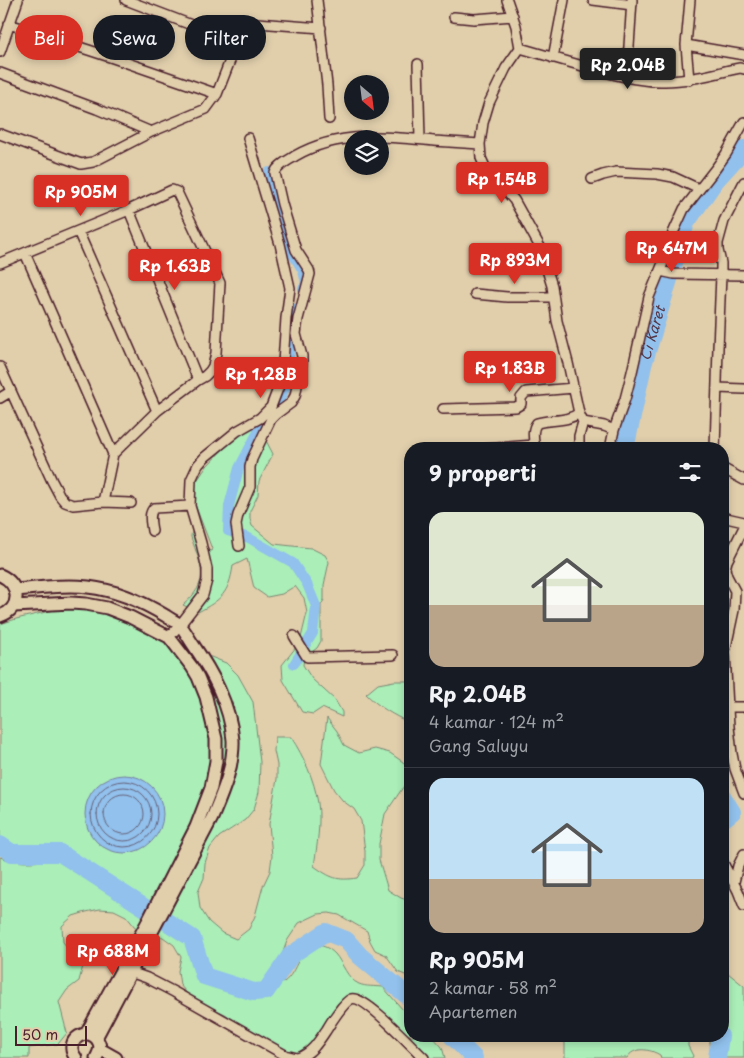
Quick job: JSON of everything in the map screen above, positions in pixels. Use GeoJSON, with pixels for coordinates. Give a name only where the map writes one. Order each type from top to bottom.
{"type":"FeatureCollection","features":[{"type":"Feature","properties":{"kind":"street"},"geometry":{"type":"LineString","coordinates":[[0,52],[18,0]]}},
{"type":"Feature","properties":{"kind":"street"},"geometry":{"type":"LineString","coordinates":[[126,0],[185,23]]}},
{"type":"Feature","properties":{"kind":"street"},"geometry":{"type":"LineString","coordinates":[[317,0],[328,85],[330,118]]}},
{"type":"Feature","properties":{"kind":"street"},"geometry":{"type":"LineString","coordinates":[[508,0],[520,48],[506,68],[489,103],[483,122],[480,144],[481,158],[484,167],[514,200],[540,247],[552,286],[557,321],[579,413],[584,422],[579,442]]}},
{"type":"Feature","properties":{"kind":"street"},"geometry":{"type":"LineString","coordinates":[[553,58],[564,0]]}},
{"type":"Feature","properties":{"kind":"street"},"geometry":{"type":"LineString","coordinates":[[593,0],[632,3],[627,77]]}},
{"type":"Feature","properties":{"kind":"street"},"geometry":{"type":"LineString","coordinates":[[689,80],[686,45],[690,0]]}},
{"type":"Feature","properties":{"kind":"street"},"geometry":{"type":"LineString","coordinates":[[454,17],[474,19],[513,16]]}},
{"type":"Feature","properties":{"kind":"street"},"geometry":{"type":"LineString","coordinates":[[9,24],[216,94]]}},
{"type":"Feature","properties":{"kind":"street"},"geometry":{"type":"LineString","coordinates":[[266,24],[321,28]]}},
{"type":"Feature","properties":{"kind":"street"},"geometry":{"type":"LineString","coordinates":[[686,45],[744,55]]}},
{"type":"Feature","properties":{"kind":"street"},"geometry":{"type":"LineString","coordinates":[[520,48],[627,77],[645,80],[689,80],[744,68]]}},
{"type":"Feature","properties":{"kind":"street"},"geometry":{"type":"LineString","coordinates":[[0,134],[81,164],[93,162],[151,132],[204,110],[216,94],[229,60]]}},
{"type":"Feature","properties":{"kind":"street"},"geometry":{"type":"LineString","coordinates":[[418,64],[420,139]]}},
{"type":"Feature","properties":{"kind":"street"},"geometry":{"type":"LineString","coordinates":[[0,73],[97,109],[151,132]]}},
{"type":"Feature","properties":{"kind":"street"},"geometry":{"type":"LineString","coordinates":[[611,442],[625,399],[649,297],[668,273],[673,233],[684,209],[721,161],[743,127]]}},
{"type":"Feature","properties":{"kind":"street"},"geometry":{"type":"LineString","coordinates":[[238,541],[236,524],[250,487],[250,467],[254,454],[271,419],[291,403],[302,360],[296,334],[310,274],[296,250],[282,204],[275,173],[276,170],[282,164],[304,152],[332,141],[347,138],[388,136],[480,144]]}},
{"type":"Feature","properties":{"kind":"street"},"geometry":{"type":"LineString","coordinates":[[169,636],[202,595],[207,580],[206,561],[202,543],[190,506],[191,480],[198,465],[205,458],[237,431],[260,418],[271,407],[282,378],[290,288],[280,244],[248,138]]}},
{"type":"Feature","properties":{"kind":"street"},"geometry":{"type":"LineString","coordinates":[[592,179],[616,172],[657,174],[673,177],[699,189]]}},
{"type":"Feature","properties":{"kind":"street"},"geometry":{"type":"LineString","coordinates":[[715,442],[721,275],[718,250],[719,237],[728,212],[744,182]]}},
{"type":"Feature","properties":{"kind":"street"},"geometry":{"type":"LineString","coordinates":[[0,263],[129,210],[170,190],[177,192],[220,283],[216,353],[213,366],[205,376],[157,411],[113,454],[103,502]]}},
{"type":"Feature","properties":{"kind":"street"},"geometry":{"type":"LineString","coordinates":[[129,210],[198,380]]}},
{"type":"Feature","properties":{"kind":"street"},"geometry":{"type":"LineString","coordinates":[[78,231],[157,411]]}},
{"type":"Feature","properties":{"kind":"street"},"geometry":{"type":"LineString","coordinates":[[24,253],[113,454]]}},
{"type":"Feature","properties":{"kind":"street"},"geometry":{"type":"LineString","coordinates":[[668,273],[744,275]]}},
{"type":"Feature","properties":{"kind":"street"},"geometry":{"type":"LineString","coordinates":[[475,294],[506,297],[554,297]]}},
{"type":"Feature","properties":{"kind":"street"},"geometry":{"type":"LineString","coordinates":[[0,368],[60,496],[65,502],[72,505],[103,502],[131,503]]}},
{"type":"Feature","properties":{"kind":"street"},"geometry":{"type":"LineString","coordinates":[[443,409],[516,407],[521,404],[521,398],[526,392],[574,388]]}},
{"type":"Feature","properties":{"kind":"street"},"geometry":{"type":"LineString","coordinates":[[717,388],[744,389]]}},
{"type":"Feature","properties":{"kind":"street"},"geometry":{"type":"LineString","coordinates":[[0,398],[10,392]]}},
{"type":"Feature","properties":{"kind":"street"},"geometry":{"type":"LineString","coordinates":[[534,442],[534,430],[537,423],[566,419],[574,417],[579,413]]}},
{"type":"Feature","properties":{"kind":"street"},"geometry":{"type":"LineString","coordinates":[[584,422],[614,430]]}},
{"type":"Feature","properties":{"kind":"street"},"geometry":{"type":"LineString","coordinates":[[729,472],[744,480]]}},
{"type":"Feature","properties":{"kind":"street"},"geometry":{"type":"LineString","coordinates":[[152,531],[150,515],[152,509],[190,506]]}},
{"type":"Feature","properties":{"kind":"street"},"geometry":{"type":"LineString","coordinates":[[729,519],[744,522]]}},
{"type":"Feature","properties":{"kind":"street"},"geometry":{"type":"LineString","coordinates":[[729,557],[744,527]]}},
{"type":"Feature","properties":{"kind":"street"},"geometry":{"type":"LineString","coordinates":[[0,576],[11,582],[16,597],[14,606],[9,612],[0,616]]}},
{"type":"Feature","properties":{"kind":"street"},"geometry":{"type":"LineString","coordinates":[[729,578],[740,590],[729,633]]}},
{"type":"Feature","properties":{"kind":"street"},"geometry":{"type":"LineString","coordinates":[[15,590],[87,587],[103,590],[132,599],[180,624],[219,688],[225,703],[233,741],[230,770],[212,818],[162,904],[130,972],[91,1036]]}},
{"type":"Feature","properties":{"kind":"street"},"geometry":{"type":"LineString","coordinates":[[14,606],[71,603],[107,608],[169,636],[195,672],[206,697],[216,739],[216,761],[211,788],[162,904]]}},
{"type":"Feature","properties":{"kind":"street"},"geometry":{"type":"LineString","coordinates":[[294,636],[307,657],[392,655]]}},
{"type":"Feature","properties":{"kind":"street"},"geometry":{"type":"LineString","coordinates":[[729,707],[744,707]]}},
{"type":"Feature","properties":{"kind":"street"},"geometry":{"type":"LineString","coordinates":[[729,727],[735,769],[744,793]]}},
{"type":"Feature","properties":{"kind":"street"},"geometry":{"type":"LineString","coordinates":[[734,882],[738,866],[744,854]]}},
{"type":"Feature","properties":{"kind":"street"},"geometry":{"type":"LineString","coordinates":[[729,873],[744,906]]}},
{"type":"Feature","properties":{"kind":"street"},"geometry":{"type":"LineString","coordinates":[[91,1036],[121,968],[151,925]]}},
{"type":"Feature","properties":{"kind":"street"},"geometry":{"type":"LineString","coordinates":[[130,972],[147,978],[174,992],[285,1055],[297,1058],[305,1056],[311,1050],[333,1019],[347,1002],[352,999],[362,1001],[382,1017],[404,1040]]}},
{"type":"Feature","properties":{"kind":"street"},"geometry":{"type":"LineString","coordinates":[[76,1058],[72,1050],[74,1041],[81,1035],[91,1036],[100,1045],[98,1054],[116,1058]]}},
{"type":"Feature","properties":{"kind":"street"},"geometry":{"type":"LineString","coordinates":[[406,1042],[420,1057]]}},
{"type":"Feature","properties":{"kind":"green space"},"geometry":{"type":"Polygon","coordinates":[[[251,427],[260,429],[273,454],[259,481],[258,495],[250,511],[252,526],[274,544],[311,548],[325,555],[329,562],[324,585],[324,600],[321,605],[321,641],[317,648],[304,658],[303,665],[312,679],[335,700],[342,712],[342,717],[322,708],[313,714],[302,712],[283,680],[282,665],[300,642],[307,613],[304,598],[295,586],[282,594],[267,597],[254,588],[247,559],[233,566],[229,583],[223,595],[213,604],[198,612],[183,605],[192,596],[200,581],[200,565],[191,537],[193,531],[196,529],[208,550],[211,551],[212,549],[194,502],[194,485],[207,466],[228,444],[251,427]]]}},
{"type":"Feature","properties":{"kind":"green space"},"geometry":{"type":"Polygon","coordinates":[[[63,608],[88,609],[106,613],[130,622],[195,654],[211,657],[226,663],[238,675],[253,702],[260,762],[259,792],[254,809],[245,820],[219,837],[210,848],[205,863],[204,878],[198,892],[200,908],[209,922],[222,933],[236,939],[249,929],[270,871],[272,856],[269,824],[277,779],[274,751],[275,737],[291,737],[304,760],[314,785],[319,818],[314,866],[339,879],[357,878],[365,865],[365,851],[361,821],[354,809],[343,801],[334,790],[321,764],[327,718],[337,731],[344,745],[359,753],[375,749],[390,753],[403,762],[404,786],[385,814],[379,844],[379,860],[388,890],[404,899],[404,974],[398,972],[386,955],[375,950],[367,931],[339,915],[329,913],[318,914],[299,923],[287,941],[274,971],[266,977],[273,985],[283,983],[289,978],[306,951],[318,946],[327,948],[335,954],[348,975],[355,982],[365,986],[383,987],[404,1011],[404,1036],[375,1008],[345,999],[337,1004],[318,1038],[305,1051],[291,1052],[253,1033],[225,1014],[191,998],[180,985],[178,971],[181,957],[174,945],[163,937],[135,927],[126,916],[114,910],[100,909],[73,916],[62,926],[63,942],[83,966],[79,981],[67,990],[59,1002],[67,1033],[58,1044],[29,1048],[29,1058],[0,1058],[0,857],[24,862],[48,860],[20,853],[0,837],[0,624],[63,608]]]}},
{"type":"Feature","properties":{"kind":"green space"},"geometry":{"type":"Polygon","coordinates":[[[404,681],[404,720],[386,710],[366,694],[378,684],[404,681]]]}},
{"type":"Feature","properties":{"kind":"green space"},"geometry":{"type":"Polygon","coordinates":[[[729,974],[744,986],[744,1058],[712,1058],[710,1042],[729,1042],[729,974]]]}},
{"type":"Feature","properties":{"kind":"green space"},"geometry":{"type":"Polygon","coordinates":[[[410,1042],[437,1042],[442,1047],[445,1058],[427,1058],[410,1042]]]}},
{"type":"Feature","properties":{"kind":"green space"},"geometry":{"type":"Polygon","coordinates":[[[565,1042],[688,1042],[693,1056],[692,1058],[661,1058],[656,1053],[638,1050],[627,1058],[565,1058],[565,1042]]]}},
{"type":"Feature","properties":{"kind":"water"},"geometry":{"type":"Polygon","coordinates":[[[124,775],[139,778],[151,787],[160,799],[163,814],[160,829],[151,841],[139,850],[124,853],[109,850],[97,841],[88,829],[85,814],[88,799],[97,787],[109,778],[124,775]]]}},
{"type":"Feature","properties":{"kind":"waterway","name":"Ci Karet"},"geometry":{"type":"LineString","coordinates":[[626,442],[643,365],[686,223],[715,181],[744,149]]}},
{"type":"Feature","properties":{"kind":"waterway"},"geometry":{"type":"LineString","coordinates":[[269,172],[289,248],[303,271],[306,283],[303,289]]}},
{"type":"Feature","properties":{"kind":"waterway"},"geometry":{"type":"LineString","coordinates":[[294,664],[313,633],[316,606],[307,584],[293,563],[249,538],[228,531],[229,506],[239,468],[263,422],[279,401],[287,384],[291,329],[297,308]]}},
{"type":"Feature","properties":{"kind":"waterway","name":"Ci Karet"},"geometry":{"type":"LineString","coordinates":[[729,807],[732,812],[729,814]]}},
{"type":"Feature","properties":{"kind":"waterway"},"geometry":{"type":"LineString","coordinates":[[0,845],[12,853],[60,853],[192,938],[204,976],[254,992],[266,991],[291,955],[326,932],[346,940],[360,956],[404,993]]}},
{"type":"Feature","properties":{"kind":"waterway"},"geometry":{"type":"LineString","coordinates":[[458,1042],[474,1058]]}},
{"type":"Feature","properties":{"kind":"waterway","name":"Ci Karet"},"geometry":{"type":"LineString","coordinates":[[717,1058],[719,1042]]}}]}
